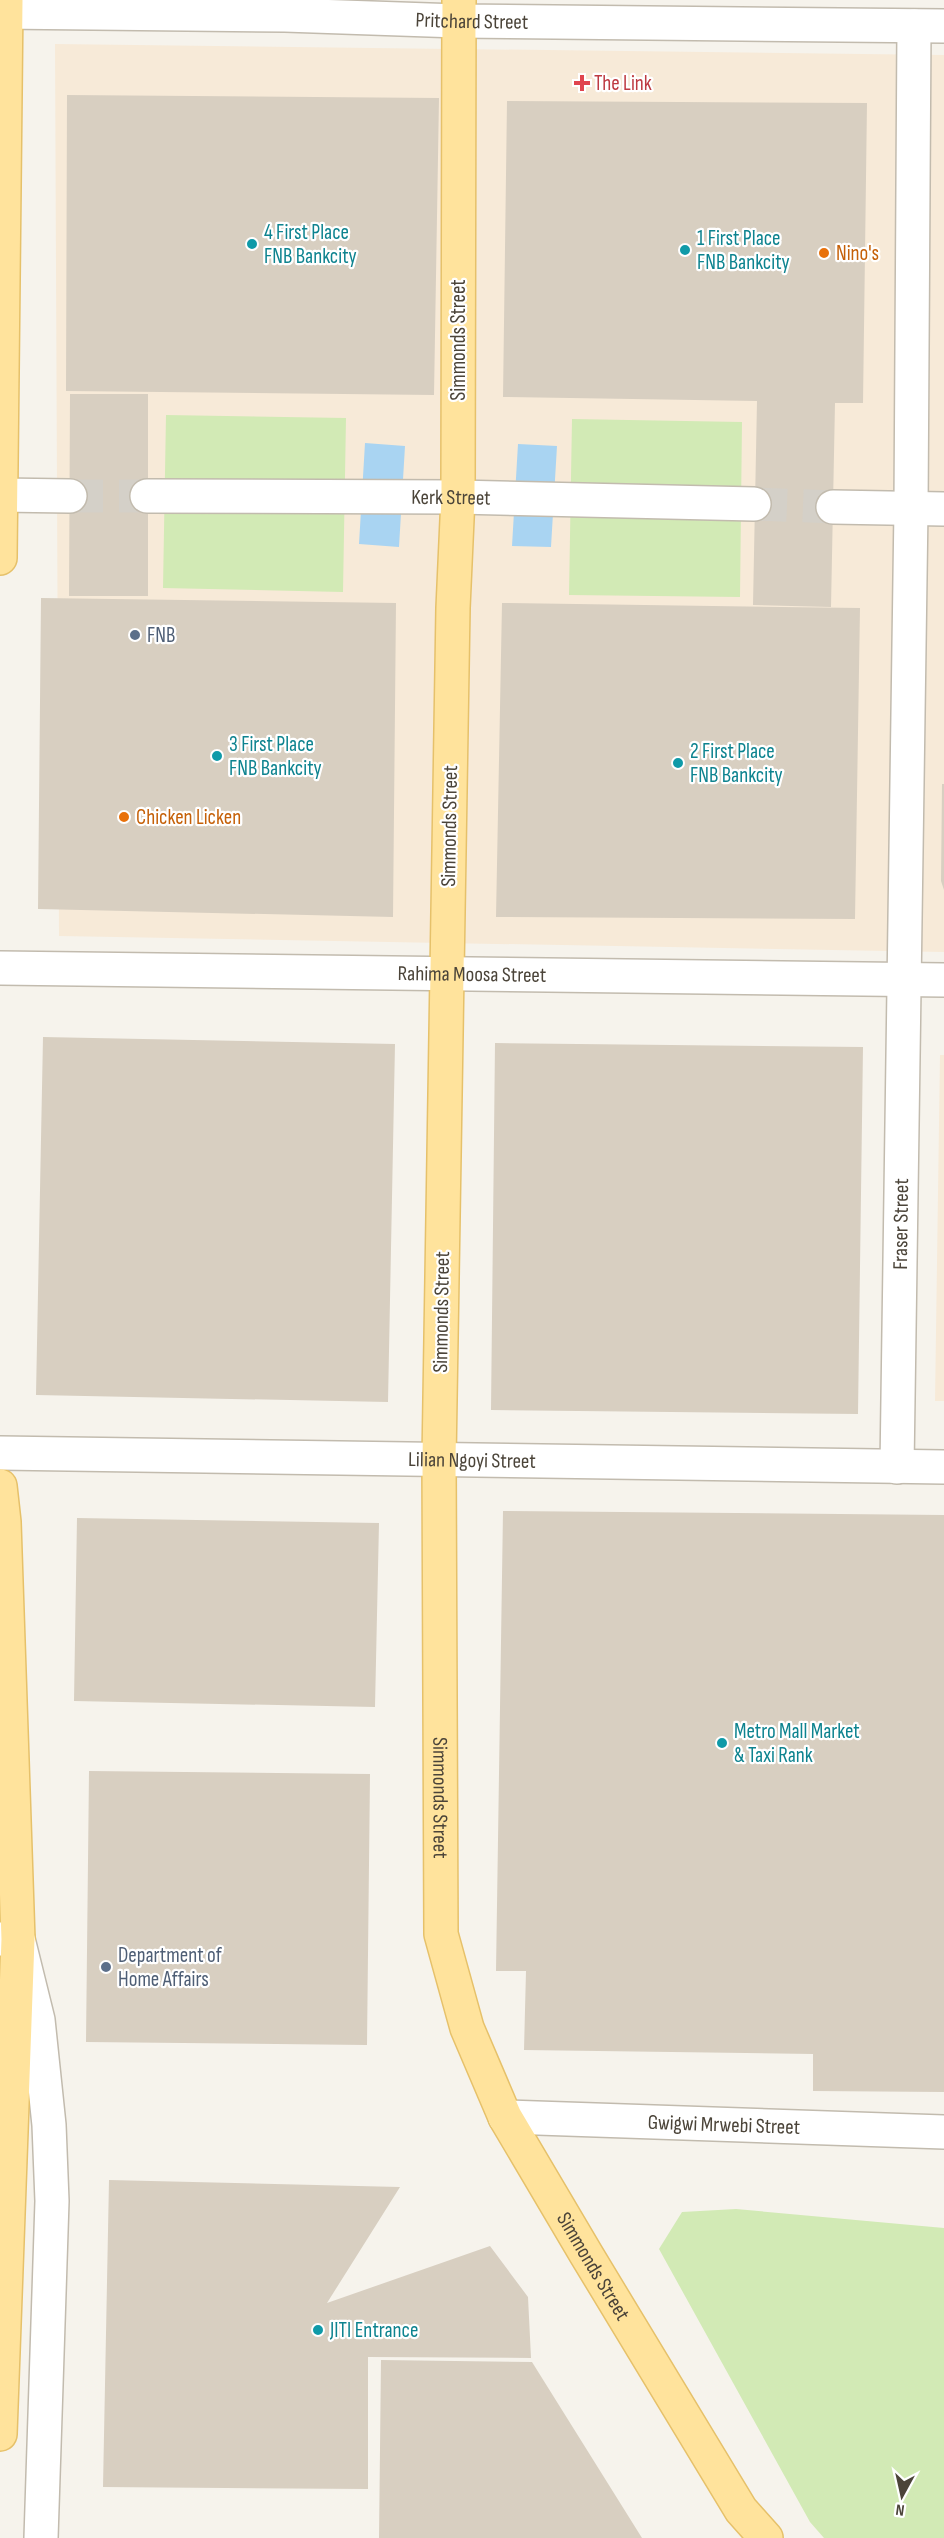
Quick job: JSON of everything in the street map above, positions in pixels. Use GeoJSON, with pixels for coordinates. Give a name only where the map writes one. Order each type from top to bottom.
{"type":"FeatureCollection","features":[{"type":"Feature","properties":{"kind":"main road"},"geometry":{"type":"LineString","coordinates":[[0,558],[4,8]]}},
{"type":"Feature","properties":{"kind":"main road","name":"Simmonds Street"},"geometry":{"type":"LineString","coordinates":[[459,11],[458,497],[453,620],[446,974],[439,1460],[441,1934],[467,2028],[505,2116],[741,2510],[766,2538]]}},
{"type":"Feature","properties":{"kind":"main road"},"geometry":{"type":"LineString","coordinates":[[0,1486],[4,1522],[9,1939],[0,2418]]}},
{"type":"Feature","properties":{"kind":"street","name":"Pritchard Street"},"geometry":{"type":"LineString","coordinates":[[4,8],[285,15],[459,11],[929,26]]}},
{"type":"Feature","properties":{"kind":"street","name":"Fraser Street"},"geometry":{"type":"LineString","coordinates":[[897,1467],[911,509],[929,26]]}},
{"type":"Feature","properties":{"kind":"street"},"geometry":{"type":"LineString","coordinates":[[0,495],[70,495]]}},
{"type":"Feature","properties":{"kind":"street","name":"Kerk Street"},"geometry":{"type":"LineString","coordinates":[[147,496],[458,497],[754,504]]}},
{"type":"Feature","properties":{"kind":"street"},"geometry":{"type":"LineString","coordinates":[[833,507],[944,509]]}},
{"type":"Feature","properties":{"kind":"street","name":"Rahima Moosa Street"},"geometry":{"type":"LineString","coordinates":[[0,968],[944,980]]}},
{"type":"Feature","properties":{"kind":"street","name":"Lilian Ngoyi Street"},"geometry":{"type":"LineString","coordinates":[[0,1453],[944,1467]]}},
{"type":"Feature","properties":{"kind":"street"},"geometry":{"type":"LineString","coordinates":[[9,1939],[38,2020],[50,2125],[52,2201],[41,2538]]}},
{"type":"Feature","properties":{"kind":"street","name":"Gwigwi Mrwebi Street"},"geometry":{"type":"LineString","coordinates":[[505,2116],[944,2132]]}},
{"type":"Feature","properties":{"kind":"street"},"geometry":{"type":"LineString","coordinates":[[741,2510],[756,2538]]}},
{"type":"Feature","properties":{"kind":"shaded area"},"geometry":{"type":"Polygon","coordinates":[[[55,44],[944,55],[944,952],[59,936],[55,44]]]}},
{"type":"Feature","properties":{"kind":"shaded area"},"geometry":{"type":"Polygon","coordinates":[[[940,1055],[944,1055],[944,1401],[935,1401],[940,1055]]]}},
{"type":"Feature","properties":{"kind":"green space"},"geometry":{"type":"Polygon","coordinates":[[[166,415],[346,418],[343,592],[163,588],[166,415]]]}},
{"type":"Feature","properties":{"kind":"green space"},"geometry":{"type":"Polygon","coordinates":[[[572,419],[742,422],[740,597],[569,595],[572,419]]]}},
{"type":"Feature","properties":{"kind":"green space"},"geometry":{"type":"Polygon","coordinates":[[[736,2209],[944,2228],[944,2538],[824,2538],[810,2522],[659,2249],[682,2212],[736,2209]]]}},
{"type":"Feature","properties":{"kind":"water"},"geometry":{"type":"Polygon","coordinates":[[[365,443],[405,446],[399,547],[359,544],[365,443]]]}},
{"type":"Feature","properties":{"kind":"water"},"geometry":{"type":"Polygon","coordinates":[[[518,444],[557,446],[551,547],[512,546],[518,444]]]}},
{"type":"Feature","properties":{"kind":"building","name":"4 First Place FNB Bankcity"},"geometry":{"type":"Polygon","coordinates":[[[67,95],[439,98],[434,395],[66,391],[67,95]]]}},
{"type":"Feature","properties":{"kind":"building","name":"1 First Place FNB Bankcity"},"geometry":{"type":"Polygon","coordinates":[[[507,101],[867,103],[863,403],[835,403],[831,607],[753,605],[757,401],[503,397],[507,101]]]}},
{"type":"Feature","properties":{"kind":"building"},"geometry":{"type":"Polygon","coordinates":[[[70,394],[148,394],[148,596],[69,596],[70,394]]]}},
{"type":"Feature","properties":{"kind":"building","name":"3 First Place FNB Bankcity"},"geometry":{"type":"Polygon","coordinates":[[[41,598],[396,603],[393,917],[38,909],[41,598]]]}},
{"type":"Feature","properties":{"kind":"building","name":"2 First Place FNB Bankcity"},"geometry":{"type":"Polygon","coordinates":[[[502,603],[860,608],[855,919],[496,917],[502,603]]]}},
{"type":"Feature","properties":{"kind":"building"},"geometry":{"type":"Polygon","coordinates":[[[942,784],[944,784],[944,890],[941,881],[942,784]]]}},
{"type":"Feature","properties":{"kind":"building"},"geometry":{"type":"Polygon","coordinates":[[[43,1037],[395,1044],[388,1402],[36,1395],[43,1037]]]}},
{"type":"Feature","properties":{"kind":"building"},"geometry":{"type":"Polygon","coordinates":[[[495,1043],[863,1047],[858,1414],[491,1410],[495,1043]]]}},
{"type":"Feature","properties":{"kind":"building","name":"Metro Mall Market & Taxi Rank"},"geometry":{"type":"Polygon","coordinates":[[[503,1511],[944,1515],[944,2092],[813,2091],[813,2054],[524,2050],[526,1971],[496,1971],[503,1511]]]}},
{"type":"Feature","properties":{"kind":"building"},"geometry":{"type":"Polygon","coordinates":[[[77,1518],[379,1523],[375,1707],[74,1701],[77,1518]]]}},
{"type":"Feature","properties":{"kind":"building"},"geometry":{"type":"Polygon","coordinates":[[[89,1771],[370,1774],[367,2045],[86,2042],[89,1771]]]}},
{"type":"Feature","properties":{"kind":"building","name":"JITI Entrance"},"geometry":{"type":"Polygon","coordinates":[[[109,2180],[400,2187],[327,2303],[490,2246],[528,2297],[531,2358],[368,2357],[368,2489],[103,2487],[109,2180]]]}},
{"type":"Feature","properties":{"kind":"building"},"geometry":{"type":"Polygon","coordinates":[[[381,2360],[532,2362],[642,2538],[379,2538],[381,2360]]]}},
{"type":"Feature","properties":{"kind":"tunnel"},"geometry":{"type":"LineString","coordinates":[[70,496],[147,496]]}},
{"type":"Feature","properties":{"kind":"tunnel"},"geometry":{"type":"LineString","coordinates":[[754,504],[833,507]]}},
{"type":"Feature","properties":{"kind":"place","name":"The Link"},"geometry":{"type":"Point","coordinates":[582,83]}},
{"type":"Feature","properties":{"kind":"place","name":"4 First Place FNB Bankcity"},"geometry":{"type":"Point","coordinates":[252,244]}},
{"type":"Feature","properties":{"kind":"place","name":"1 First Place FNB Bankcity"},"geometry":{"type":"Point","coordinates":[685,250]}},
{"type":"Feature","properties":{"kind":"place","name":"Nino's"},"geometry":{"type":"Point","coordinates":[824,253]}},
{"type":"Feature","properties":{"kind":"place","name":"FNB"},"geometry":{"type":"Point","coordinates":[135,635]}},
{"type":"Feature","properties":{"kind":"place","name":"3 First Place FNB Bankcity"},"geometry":{"type":"Point","coordinates":[217,756]}},
{"type":"Feature","properties":{"kind":"place","name":"2 First Place FNB Bankcity"},"geometry":{"type":"Point","coordinates":[678,763]}},
{"type":"Feature","properties":{"kind":"place","name":"Chicken Licken"},"geometry":{"type":"Point","coordinates":[124,817]}},
{"type":"Feature","properties":{"kind":"place","name":"Metro Mall Market & Taxi Rank"},"geometry":{"type":"Point","coordinates":[722,1743]}},
{"type":"Feature","properties":{"kind":"place","name":"Department of Home Affairs"},"geometry":{"type":"Point","coordinates":[106,1967]}},
{"type":"Feature","properties":{"kind":"place","name":"JITI Entrance"},"geometry":{"type":"Point","coordinates":[318,2330]}}]}
